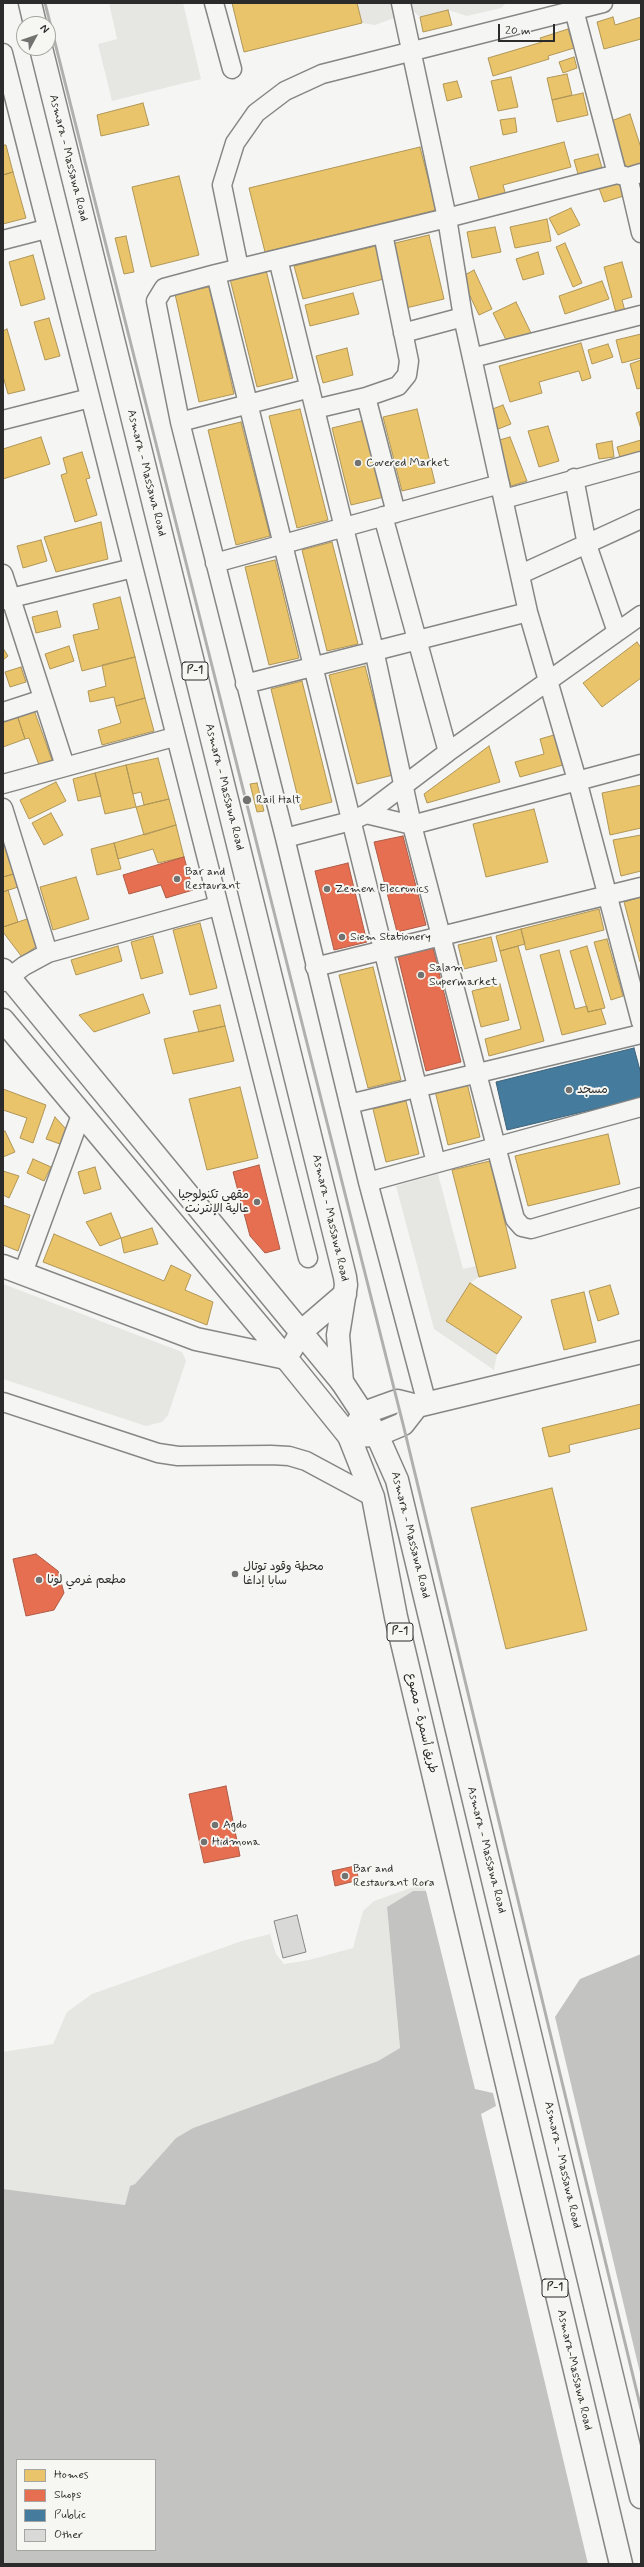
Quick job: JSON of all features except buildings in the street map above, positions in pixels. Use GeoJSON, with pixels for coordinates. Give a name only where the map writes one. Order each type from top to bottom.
{"type":"FeatureCollection","features":[{"type":"Feature","properties":{"kind":"main road"},"geometry":{"type":"LineString","coordinates":[[30,3],[33,16]]}},
{"type":"Feature","properties":{"kind":"main road","name":"Asmara - Massawa Road"},"geometry":{"type":"LineString","coordinates":[[43,56],[346,1277],[338,1335],[342,1382],[378,1435],[397,1480],[641,2497]]}},
{"type":"Feature","properties":{"kind":"main road"},"geometry":{"type":"LineString","coordinates":[[5,977],[302,1331],[342,1382]]}},
{"type":"Feature","properties":{"kind":"main road","name":"طريق أسمرة - مصوع"},"geometry":{"type":"LineString","coordinates":[[3,1020],[286,1358],[349,1436],[374,1497],[396,1618],[489,2012]]}},
{"type":"Feature","properties":{"kind":"main road"},"geometry":{"type":"LineString","coordinates":[[3,1266],[196,1339],[286,1358],[302,1331],[344,1294]]}},
{"type":"Feature","properties":{"kind":"main road"},"geometry":{"type":"LineString","coordinates":[[349,1436],[364,1413],[397,1401],[422,1405],[641,1352]]}},
{"type":"Feature","properties":{"kind":"main road"},"geometry":{"type":"LineString","coordinates":[[349,1436],[378,1435],[403,1424],[422,1405]]}},
{"type":"Feature","properties":{"kind":"main road"},"geometry":{"type":"LineString","coordinates":[[396,1618],[429,1610]]}},
{"type":"Feature","properties":{"kind":"main road","name":"Asmara-Massawa Road"},"geometry":{"type":"LineString","coordinates":[[489,2012],[621,2564]]}},
{"type":"Feature","properties":{"kind":"street"},"geometry":{"type":"LineString","coordinates":[[401,3],[447,218],[463,317],[521,574],[528,612],[550,679],[578,780],[641,1022]]}},
{"type":"Feature","properties":{"kind":"street"},"geometry":{"type":"LineString","coordinates":[[239,268],[222,185],[235,143],[256,113],[285,91],[322,74],[603,3]]}},
{"type":"Feature","properties":{"kind":"street"},"geometry":{"type":"LineString","coordinates":[[215,4],[232,68]]}},
{"type":"Feature","properties":{"kind":"street"},"geometry":{"type":"LineString","coordinates":[[574,10],[628,175],[641,233]]}},
{"type":"Feature","properties":{"kind":"street"},"geometry":{"type":"LineString","coordinates":[[3,53],[46,229],[133,568],[174,737],[308,1258]]}},
{"type":"Feature","properties":{"kind":"street"},"geometry":{"type":"LineString","coordinates":[[422,1405],[285,838],[180,422],[156,301],[164,288],[216,274],[628,175]]}},
{"type":"Feature","properties":{"kind":"street"},"geometry":{"type":"LineString","coordinates":[[3,240],[46,229]]}},
{"type":"Feature","properties":{"kind":"street"},"geometry":{"type":"LineString","coordinates":[[315,409],[366,397],[398,386],[407,375],[409,361],[383,234]]}},
{"type":"Feature","properties":{"kind":"street"},"geometry":{"type":"LineString","coordinates":[[278,259],[374,650],[412,825],[442,934],[494,1147],[515,1219],[522,1227],[531,1229],[641,1197]]}},
{"type":"Feature","properties":{"kind":"street"},"geometry":{"type":"LineString","coordinates":[[216,274],[312,666],[358,818],[383,950],[436,1163]]}},
{"type":"Feature","properties":{"kind":"street"},"geometry":{"type":"LineString","coordinates":[[472,358],[641,315]]}},
{"type":"Feature","properties":{"kind":"street"},"geometry":{"type":"LineString","coordinates":[[403,333],[463,317]]}},
{"type":"Feature","properties":{"kind":"street"},"geometry":{"type":"LineString","coordinates":[[180,422],[310,388]]}},
{"type":"Feature","properties":{"kind":"street"},"geometry":{"type":"LineString","coordinates":[[366,397],[389,514],[418,639],[448,752]]}},
{"type":"Feature","properties":{"kind":"street"},"geometry":{"type":"LineString","coordinates":[[3,420],[90,398]]}},
{"type":"Feature","properties":{"kind":"street"},"geometry":{"type":"LineString","coordinates":[[215,563],[389,514],[574,478],[641,461]]}},
{"type":"Feature","properties":{"kind":"street"},"geometry":{"type":"LineString","coordinates":[[574,478],[587,545],[617,632]]}},
{"type":"Feature","properties":{"kind":"street"},"geometry":{"type":"LineString","coordinates":[[521,574],[641,519]]}},
{"type":"Feature","properties":{"kind":"street"},"geometry":{"type":"LineString","coordinates":[[7,600],[133,568]]}},
{"type":"Feature","properties":{"kind":"street"},"geometry":{"type":"LineString","coordinates":[[3,574],[7,600],[43,699],[65,766]]}},
{"type":"Feature","properties":{"kind":"street"},"geometry":{"type":"LineString","coordinates":[[245,684],[528,612]]}},
{"type":"Feature","properties":{"kind":"street"},"geometry":{"type":"LineString","coordinates":[[285,838],[358,818],[641,615]]}},
{"type":"Feature","properties":{"kind":"street"},"geometry":{"type":"LineString","coordinates":[[3,712],[43,699]]}},
{"type":"Feature","properties":{"kind":"street"},"geometry":{"type":"LineString","coordinates":[[3,784],[174,737]]}},
{"type":"Feature","properties":{"kind":"street"},"geometry":{"type":"LineString","coordinates":[[358,818],[412,825],[641,764]]}},
{"type":"Feature","properties":{"kind":"street"},"geometry":{"type":"LineString","coordinates":[[3,808],[48,953]]}},
{"type":"Feature","properties":{"kind":"street"},"geometry":{"type":"LineString","coordinates":[[315,967],[442,934],[641,887]]}},
{"type":"Feature","properties":{"kind":"street"},"geometry":{"type":"LineString","coordinates":[[5,977],[48,953],[217,906]]}},
{"type":"Feature","properties":{"kind":"street"},"geometry":{"type":"LineString","coordinates":[[349,1104],[641,1034]]}},
{"type":"Feature","properties":{"kind":"street"},"geometry":{"type":"LineString","coordinates":[[368,1182],[641,1107]]}},
{"type":"Feature","properties":{"kind":"street"},"geometry":{"type":"LineString","coordinates":[[23,1273],[81,1115]]}},
{"type":"Feature","properties":{"kind":"street"},"geometry":{"type":"LineString","coordinates":[[3,1402],[158,1453],[178,1456],[289,1456],[306,1461],[374,1497]]}},
{"type":"Feature","properties":{"kind":"shaded area"},"geometry":{"type":"Polygon","coordinates":[[[109,3],[183,3],[201,79],[112,101],[98,44],[117,39],[109,3]]]}},
{"type":"Feature","properties":{"kind":"shaded area"},"geometry":{"type":"Polygon","coordinates":[[[357,3],[506,3],[501,8],[467,16],[448,10],[420,17],[413,11],[375,25],[362,23],[357,3]]]}},
{"type":"Feature","properties":{"kind":"shaded area"},"geometry":{"type":"Polygon","coordinates":[[[438,1174],[463,1269],[476,1266],[479,1277],[470,1283],[446,1321],[497,1354],[494,1370],[434,1329],[396,1186],[438,1174]]]}},
{"type":"Feature","properties":{"kind":"shaded area"},"geometry":{"type":"Polygon","coordinates":[[[3,1284],[182,1352],[186,1361],[168,1415],[162,1422],[146,1426],[3,1379],[3,1284]]]}},
{"type":"Feature","properties":{"kind":"shaded area"},"geometry":{"type":"Polygon","coordinates":[[[422,1884],[426,1891],[413,1891],[387,1907],[400,2048],[378,2061],[193,2128],[176,2138],[135,2184],[130,2186],[125,2205],[3,2189],[3,2052],[53,2044],[67,2012],[92,1994],[242,1941],[270,1934],[276,1954],[284,1964],[309,1960],[353,1948],[363,1911],[374,1901],[422,1884]]]}},
{"type":"Feature","properties":{"kind":"shaded area"},"geometry":{"type":"Polygon","coordinates":[[[413,1891],[426,1891],[475,2089],[493,2093],[496,2106],[481,2114],[588,2564],[3,2564],[3,2189],[125,2205],[130,2186],[135,2184],[176,2138],[193,2128],[378,2061],[400,2048],[387,1907],[413,1891]]]}},
{"type":"Feature","properties":{"kind":"shaded area"},"geometry":{"type":"Polygon","coordinates":[[[641,1954],[641,2377],[555,2017],[580,1979],[641,1954]]]}},
{"type":"Feature","properties":{"kind":"railway"},"geometry":{"type":"LineString","coordinates":[[45,3],[403,1424],[641,2409]]}},
{"type":"Feature","properties":{"kind":"place","name":"Covered Market"},"geometry":{"type":"Point","coordinates":[358,463]}},
{"type":"Feature","properties":{"kind":"place","name":"Rail Halt"},"geometry":{"type":"Point","coordinates":[247,800]}},
{"type":"Feature","properties":{"kind":"place","name":"Bar and Restaurant"},"geometry":{"type":"Point","coordinates":[177,879]}},
{"type":"Feature","properties":{"kind":"place","name":"Zemen Elecronics"},"geometry":{"type":"Point","coordinates":[327,889]}},
{"type":"Feature","properties":{"kind":"place","name":"Siem Stationery"},"geometry":{"type":"Point","coordinates":[342,937]}},
{"type":"Feature","properties":{"kind":"place","name":"Salam Supermarket"},"geometry":{"type":"Point","coordinates":[421,975]}},
{"type":"Feature","properties":{"kind":"place","name":"مسجد"},"geometry":{"type":"Point","coordinates":[569,1090]}},
{"type":"Feature","properties":{"kind":"place","name":"مقهى تكنولوجيا عالية الإنترنت"},"geometry":{"type":"Point","coordinates":[257,1202]}},
{"type":"Feature","properties":{"kind":"place","name":"محطة وقود توتال سابا إداغا"},"geometry":{"type":"Point","coordinates":[235,1574]}},
{"type":"Feature","properties":{"kind":"place","name":"مطعم غرمي لونا"},"geometry":{"type":"Point","coordinates":[39,1580]}},
{"type":"Feature","properties":{"kind":"place","name":"Agdo"},"geometry":{"type":"Point","coordinates":[215,1825]}},
{"type":"Feature","properties":{"kind":"place","name":"Hidmona"},"geometry":{"type":"Point","coordinates":[204,1842]}},
{"type":"Feature","properties":{"kind":"place","name":"Bar and Restaurant Rora"},"geometry":{"type":"Point","coordinates":[345,1876]}}]}
